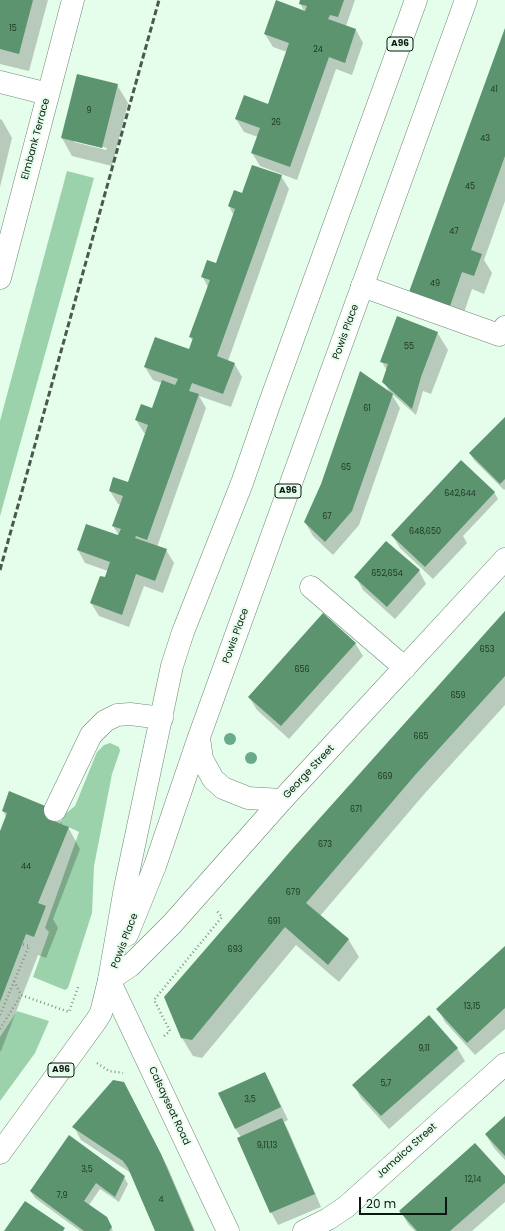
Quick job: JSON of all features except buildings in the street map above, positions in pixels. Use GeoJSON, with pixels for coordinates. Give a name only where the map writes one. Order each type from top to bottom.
{"type":"FeatureCollection","features":[{"type":"Feature","properties":{"kind":"main road","name":"Elmbank Terrace"},"geometry":{"type":"LineString","coordinates":[[0,278],[3,255],[73,0]]}},
{"type":"Feature","properties":{"kind":"main road","name":"Powis Place"},"geometry":{"type":"LineString","coordinates":[[109,980],[126,888],[172,666],[183,632],[242,482],[271,398],[416,0]]}},
{"type":"Feature","properties":{"kind":"main road","name":"Powis Place"},"geometry":{"type":"LineString","coordinates":[[109,980],[155,866],[199,737],[466,0]]}},
{"type":"Feature","properties":{"kind":"main road"},"geometry":{"type":"LineString","coordinates":[[0,82],[48,94]]}},
{"type":"Feature","properties":{"kind":"main road"},"geometry":{"type":"LineString","coordinates":[[362,286],[499,335],[505,327]]}},
{"type":"Feature","properties":{"kind":"main road","name":"George Street"},"geometry":{"type":"LineString","coordinates":[[109,980],[130,966],[172,924],[282,800],[505,559]]}},
{"type":"Feature","properties":{"kind":"main road"},"geometry":{"type":"LineString","coordinates":[[311,587],[404,668]]}},
{"type":"Feature","properties":{"kind":"main road"},"geometry":{"type":"LineString","coordinates":[[55,810],[84,735],[117,715],[130,714],[162,718]]}},
{"type":"Feature","properties":{"kind":"main road"},"geometry":{"type":"LineString","coordinates":[[199,737],[202,759],[213,779],[223,788],[248,798],[282,800]]}},
{"type":"Feature","properties":{"kind":"main road","name":"A96"},"geometry":{"type":"LineString","coordinates":[[0,1153],[96,1021],[101,1013],[109,980]]}},
{"type":"Feature","properties":{"kind":"main road","name":"Calsayseat Road"},"geometry":{"type":"LineString","coordinates":[[109,980],[228,1231]]}},
{"type":"Feature","properties":{"kind":"main road","name":"Jamaica Street"},"geometry":{"type":"LineString","coordinates":[[304,1231],[328,1219],[346,1207],[505,1064]]}},
{"type":"Feature","properties":{"kind":"path"},"geometry":{"type":"LineString","coordinates":[[0,1015],[29,946],[22,944]]}},
{"type":"Feature","properties":{"kind":"path"},"geometry":{"type":"LineString","coordinates":[[14,981],[21,995],[69,1012],[80,981]]}},
{"type":"Feature","properties":{"kind":"path"},"geometry":{"type":"LineString","coordinates":[[0,1029],[21,995]]}},
{"type":"Feature","properties":{"kind":"green space"},"geometry":{"type":"Polygon","coordinates":[[[67,171],[94,178],[0,516],[0,421],[67,171]]]}},
{"type":"Feature","properties":{"kind":"green space"},"geometry":{"type":"Polygon","coordinates":[[[110,743],[119,747],[120,751],[112,774],[94,866],[92,913],[68,988],[65,990],[33,977],[49,932],[45,928],[79,832],[60,823],[65,814],[75,806],[97,752],[104,745],[110,743]]]}},
{"type":"Feature","properties":{"kind":"green space"},"geometry":{"type":"Polygon","coordinates":[[[17,1011],[49,1021],[35,1053],[0,1101],[0,1037],[17,1011]]]}},
{"type":"Feature","properties":{"kind":"railway"},"geometry":{"type":"LineString","coordinates":[[0,570],[159,0]]}}]}
